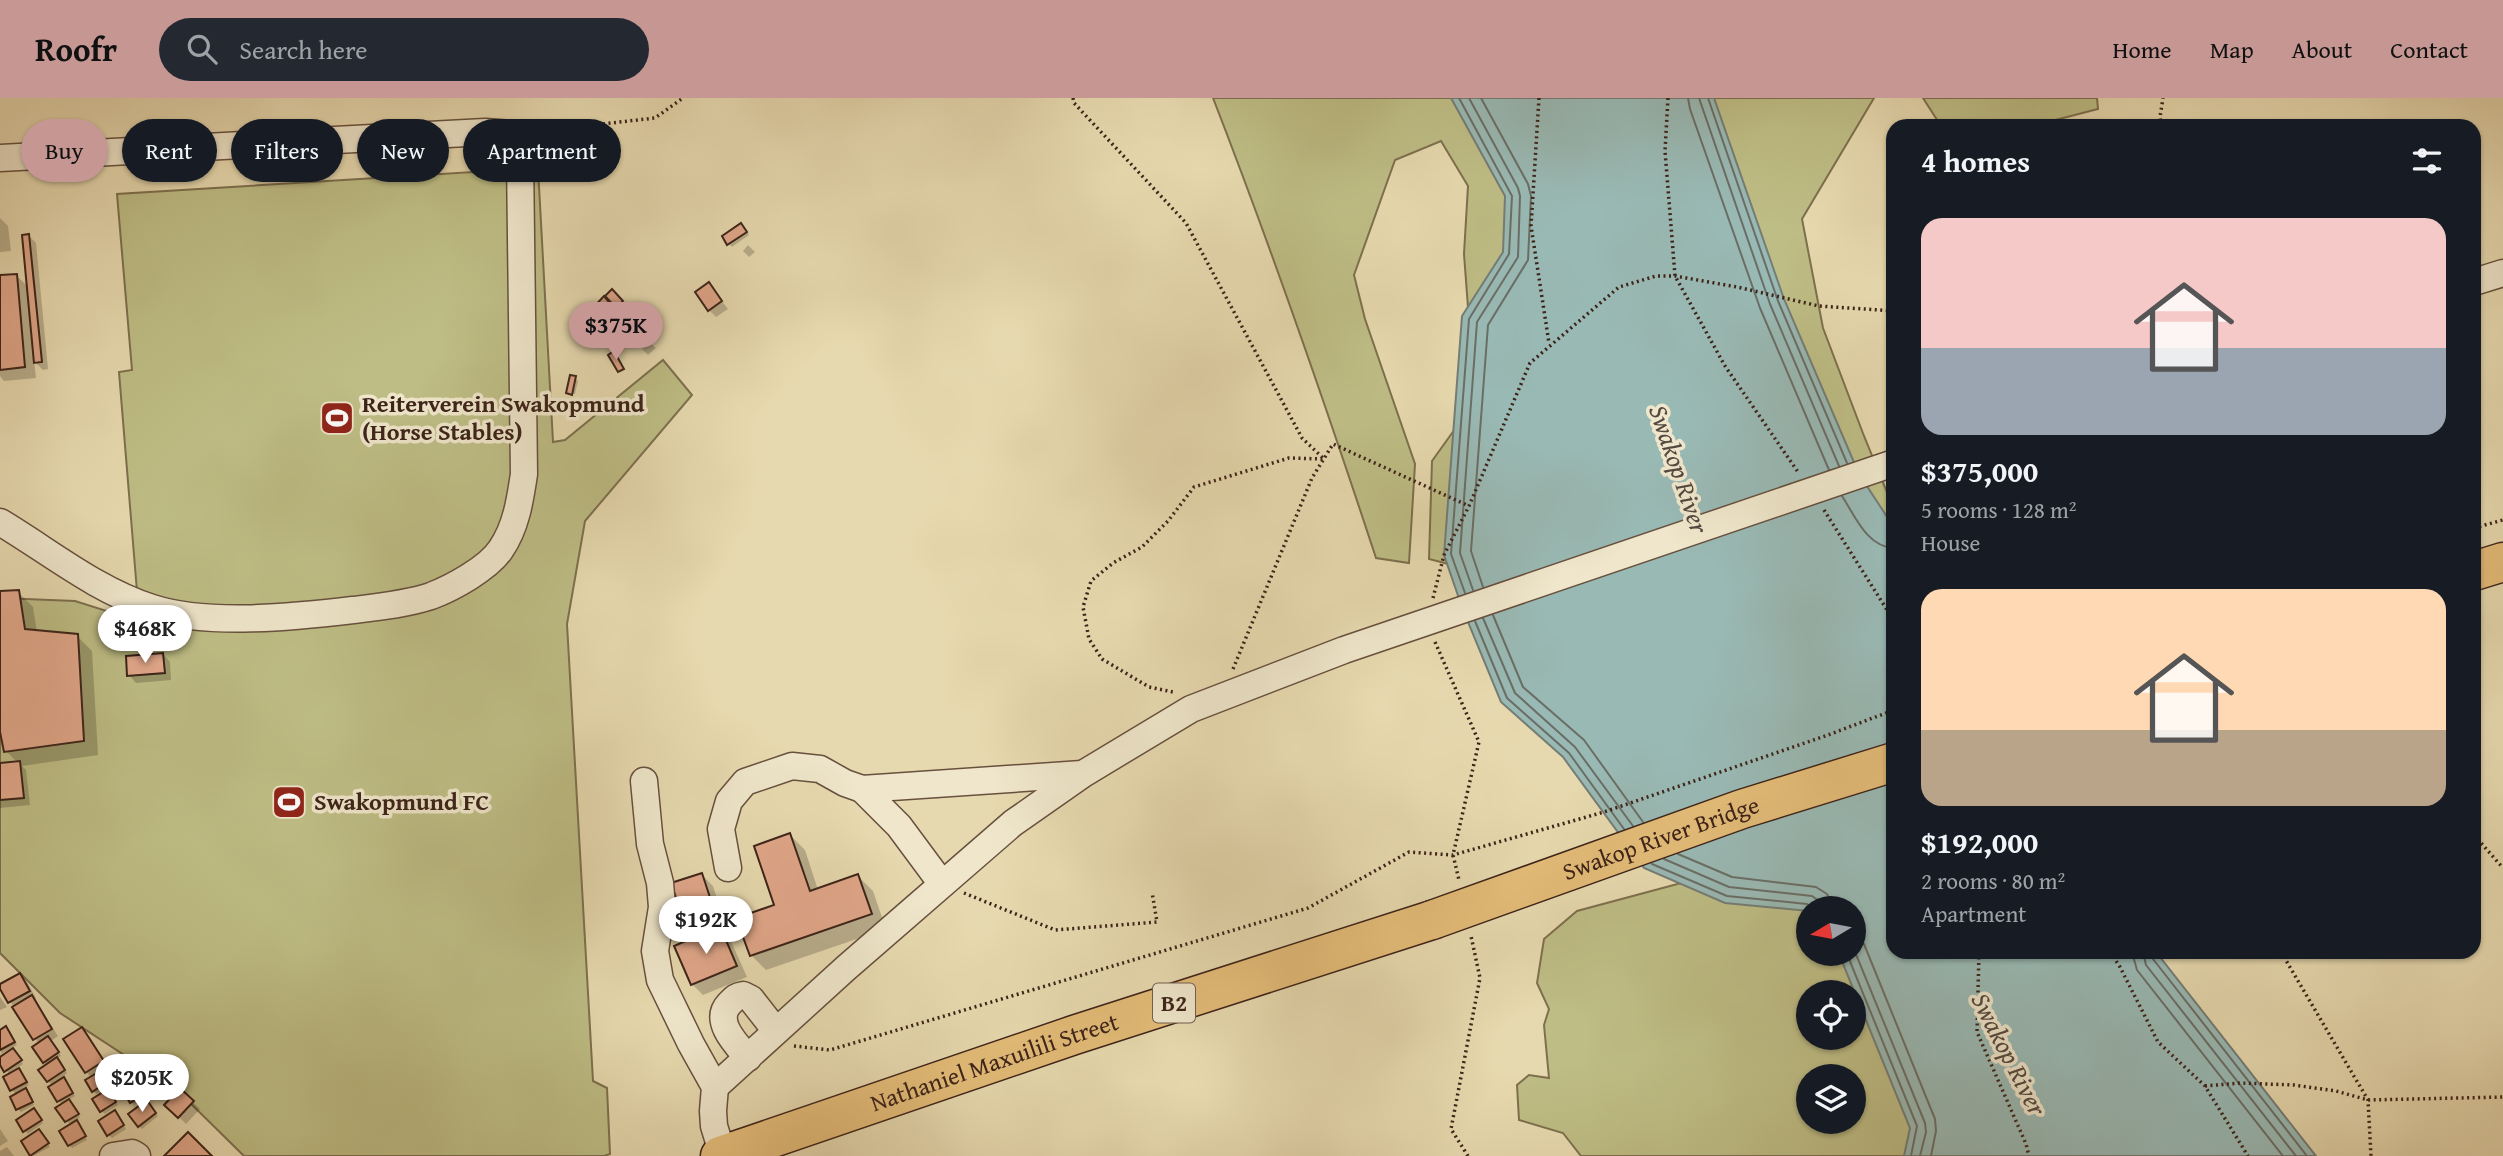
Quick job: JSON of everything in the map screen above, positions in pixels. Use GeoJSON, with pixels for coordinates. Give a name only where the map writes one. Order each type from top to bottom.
{"type":"FeatureCollection","features":[{"type":"Feature","properties":{"kind":"highway"},"geometry":{"type":"LineString","coordinates":[[2481,569],[2503,562]]}},
{"type":"Feature","properties":{"kind":"highway","name":"Swakop River Bridge"},"geometry":{"type":"LineString","coordinates":[[1432,920],[1742,809],[1886,764]]}},
{"type":"Feature","properties":{"kind":"highway","name":"Nathaniel Maxuilili Street"},"geometry":{"type":"LineString","coordinates":[[722,1155],[1074,1035],[1432,920]]}},
{"type":"Feature","properties":{"kind":"street"},"geometry":{"type":"LineString","coordinates":[[0,158],[463,133]]}},
{"type":"Feature","properties":{"kind":"street"},"geometry":{"type":"LineString","coordinates":[[0,522],[110,592],[155,609],[201,617],[286,618],[380,607],[429,596],[464,581],[500,551],[517,515],[524,474],[520,182]]}},
{"type":"Feature","properties":{"kind":"street"},"geometry":{"type":"LineString","coordinates":[[2481,280],[2503,273]]}},
{"type":"Feature","properties":{"kind":"street"},"geometry":{"type":"LineString","coordinates":[[715,1087],[1013,823],[1083,774],[1191,709],[1222,685],[1344,650],[1886,466]]}},
{"type":"Feature","properties":{"kind":"street"},"geometry":{"type":"LineString","coordinates":[[728,868],[721,829],[729,801],[745,782],[792,766],[820,769],[862,789],[1083,774]]}},
{"type":"Feature","properties":{"kind":"street"},"geometry":{"type":"LineString","coordinates":[[644,781],[650,844],[660,884],[662,907],[655,951],[660,980],[715,1087],[714,1126],[722,1155]]}},
{"type":"Feature","properties":{"kind":"street"},"geometry":{"type":"LineString","coordinates":[[862,789],[900,826],[942,884]]}},
{"type":"Feature","properties":{"kind":"street"},"geometry":{"type":"LineString","coordinates":[[113,1156],[132,1153],[137,1156]]}},
{"type":"Feature","properties":{"kind":"path"},"geometry":{"type":"LineString","coordinates":[[621,122],[655,118],[683,98]]}},
{"type":"Feature","properties":{"kind":"path"},"geometry":{"type":"LineString","coordinates":[[1073,98],[1074,103],[1186,223],[1302,438],[1324,459]]}},
{"type":"Feature","properties":{"kind":"path"},"geometry":{"type":"LineString","coordinates":[[1539,98],[1531,226],[1550,344]]}},
{"type":"Feature","properties":{"kind":"path"},"geometry":{"type":"LineString","coordinates":[[1668,98],[1665,151],[1675,276],[1725,366],[1811,490],[1886,608]]}},
{"type":"Feature","properties":{"kind":"path"},"geometry":{"type":"LineString","coordinates":[[2160,119],[2163,98]]}},
{"type":"Feature","properties":{"kind":"path"},"geometry":{"type":"LineString","coordinates":[[1426,621],[1444,555],[1469,506],[1530,363],[1619,287],[1656,276],[1675,276],[1819,306],[1886,310]]}},
{"type":"Feature","properties":{"kind":"path"},"geometry":{"type":"LineString","coordinates":[[1222,685],[1234,666],[1312,478],[1333,444],[1469,506]]}},
{"type":"Feature","properties":{"kind":"path"},"geometry":{"type":"LineString","coordinates":[[1185,690],[1172,692],[1149,687],[1102,659],[1089,639],[1083,607],[1091,581],[1113,563],[1142,547],[1168,521],[1194,487],[1289,457],[1324,459]]}},
{"type":"Feature","properties":{"kind":"path"},"geometry":{"type":"LineString","coordinates":[[2481,525],[2503,520]]}},
{"type":"Feature","properties":{"kind":"path"},"geometry":{"type":"LineString","coordinates":[[1222,685],[1234,666]]}},
{"type":"Feature","properties":{"kind":"path"},"geometry":{"type":"LineString","coordinates":[[763,1044],[830,1050],[1008,998],[1308,908],[1409,852],[1453,855],[1604,812],[1828,735],[1886,712]]}},
{"type":"Feature","properties":{"kind":"path"},"geometry":{"type":"LineString","coordinates":[[2481,843],[2503,868]]}},
{"type":"Feature","properties":{"kind":"path"},"geometry":{"type":"LineString","coordinates":[[942,884],[1055,930],[1157,922],[1152,892]]}},
{"type":"Feature","properties":{"kind":"path"},"geometry":{"type":"LineString","coordinates":[[1979,959],[1977,1031],[2029,1156]]}},
{"type":"Feature","properties":{"kind":"path"},"geometry":{"type":"LineString","coordinates":[[2115,959],[2158,1042],[2205,1086],[2248,1156]]}},
{"type":"Feature","properties":{"kind":"path"},"geometry":{"type":"LineString","coordinates":[[2285,959],[2368,1100],[2371,1156]]}},
{"type":"Feature","properties":{"kind":"path"},"geometry":{"type":"LineString","coordinates":[[2205,1086],[2240,1083],[2294,1085],[2336,1091],[2368,1100],[2503,1097]]}},
{"type":"Feature","properties":{"kind":"shaded area"},"geometry":{"type":"Polygon","coordinates":[[[1213,98],[1874,98],[1802,219],[1823,328],[1886,490],[1886,959],[1908,959],[2294,1156],[1581,1156],[1563,1133],[1519,1120],[1517,1085],[1529,1075],[1549,1078],[1544,1025],[1549,1009],[1537,983],[1544,939],[1577,911],[1782,856],[1479,572],[1429,559],[1432,461],[1475,401],[1464,254],[1468,186],[1441,141],[1395,160],[1354,275],[1365,319],[1415,464],[1409,563],[1376,558],[1213,98]]]}},
{"type":"Feature","properties":{"kind":"shaded area"},"geometry":{"type":"Polygon","coordinates":[[[1923,98],[2097,98],[2098,109],[2059,119],[1936,119],[1923,98]]]}},
{"type":"Feature","properties":{"kind":"shaded area"},"geometry":{"type":"Polygon","coordinates":[[[449,173],[463,173],[463,182],[539,182],[553,442],[565,440],[663,360],[692,395],[585,521],[567,624],[593,1081],[607,1088],[610,1154],[244,1156],[176,1089],[60,1013],[0,953],[0,598],[75,601],[110,612],[140,649],[119,372],[132,370],[117,194],[357,179],[357,182],[449,182],[449,173]]]}},
{"type":"Feature","properties":{"kind":"water","name":"Swakop River"},"geometry":{"type":"Polygon","coordinates":[[[1451,98],[1714,98],[1784,299],[1859,474],[1886,515],[1886,959],[2161,959],[2316,1156],[1904,1156],[1910,1128],[1866,1020],[1866,980],[1850,980],[1844,966],[1866,966],[1866,896],[1796,896],[1796,910],[1725,903],[1644,868],[1563,757],[1501,702],[1463,610],[1444,555],[1462,316],[1503,252],[1505,196],[1451,98]]]}},
{"type":"Feature","properties":{"kind":"building"},"geometry":{"type":"Polygon","coordinates":[[[741,223],[747,232],[727,245],[722,236],[741,223]]]}},
{"type":"Feature","properties":{"kind":"building"},"geometry":{"type":"Polygon","coordinates":[[[29,234],[42,362],[34,363],[22,235],[29,234]]]}},
{"type":"Feature","properties":{"kind":"building"},"geometry":{"type":"Polygon","coordinates":[[[17,274],[25,367],[0,370],[0,275],[17,274]]]}},
{"type":"Feature","properties":{"kind":"building"},"geometry":{"type":"Polygon","coordinates":[[[709,282],[722,301],[708,311],[695,292],[709,282]]]}},
{"type":"Feature","properties":{"kind":"building"},"geometry":{"type":"Polygon","coordinates":[[[612,289],[623,301],[616,308],[605,296],[612,289]]]}},
{"type":"Feature","properties":{"kind":"building"},"geometry":{"type":"Polygon","coordinates":[[[604,296],[614,308],[601,320],[591,310],[604,296]]]}},
{"type":"Feature","properties":{"kind":"building"},"geometry":{"type":"Polygon","coordinates":[[[626,307],[639,320],[634,326],[620,313],[626,307]]]}},
{"type":"Feature","properties":{"kind":"building"},"geometry":{"type":"Polygon","coordinates":[[[614,351],[624,369],[618,372],[608,355],[614,351]]]}},
{"type":"Feature","properties":{"kind":"building"},"geometry":{"type":"Polygon","coordinates":[[[570,375],[576,376],[572,395],[566,393],[570,375]]]}},
{"type":"Feature","properties":{"kind":"building"},"geometry":{"type":"Polygon","coordinates":[[[19,590],[25,629],[78,634],[84,741],[4,752],[0,732],[0,591],[19,590]]]}},
{"type":"Feature","properties":{"kind":"building"},"geometry":{"type":"Polygon","coordinates":[[[163,653],[165,673],[127,676],[126,656],[163,653]]]}},
{"type":"Feature","properties":{"kind":"building"},"geometry":{"type":"Polygon","coordinates":[[[20,761],[24,798],[0,800],[0,763],[20,761]]]}},
{"type":"Feature","properties":{"kind":"building"},"geometry":{"type":"Polygon","coordinates":[[[790,833],[810,891],[858,874],[872,914],[750,956],[736,918],[774,905],[754,846],[790,833]]]}},
{"type":"Feature","properties":{"kind":"building"},"geometry":{"type":"Polygon","coordinates":[[[702,873],[718,922],[688,932],[671,883],[702,873]]]}},
{"type":"Feature","properties":{"kind":"building"},"geometry":{"type":"Polygon","coordinates":[[[720,926],[737,966],[691,985],[674,946],[720,926]]]}},
{"type":"Feature","properties":{"kind":"building"},"geometry":{"type":"Polygon","coordinates":[[[20,973],[30,991],[8,1003],[0,984],[20,973]]]}},
{"type":"Feature","properties":{"kind":"building"},"geometry":{"type":"Polygon","coordinates":[[[32,995],[52,1029],[33,1040],[12,1007],[32,995]]]}},
{"type":"Feature","properties":{"kind":"building"},"geometry":{"type":"Polygon","coordinates":[[[6,1026],[15,1042],[0,1050],[0,1030],[6,1026]]]}},
{"type":"Feature","properties":{"kind":"building"},"geometry":{"type":"Polygon","coordinates":[[[82,1027],[104,1061],[85,1073],[63,1039],[82,1027]]]}},
{"type":"Feature","properties":{"kind":"building"},"geometry":{"type":"Polygon","coordinates":[[[48,1036],[59,1052],[43,1063],[32,1047],[48,1036]]]}},
{"type":"Feature","properties":{"kind":"building"},"geometry":{"type":"Polygon","coordinates":[[[13,1048],[22,1060],[4,1072],[0,1057],[13,1048]]]}},
{"type":"Feature","properties":{"kind":"building"},"geometry":{"type":"Polygon","coordinates":[[[57,1057],[65,1070],[47,1082],[38,1070],[57,1057]]]}},
{"type":"Feature","properties":{"kind":"building"},"geometry":{"type":"Polygon","coordinates":[[[19,1068],[27,1082],[10,1091],[3,1077],[19,1068]]]}},
{"type":"Feature","properties":{"kind":"building"},"geometry":{"type":"Polygon","coordinates":[[[102,1070],[109,1081],[92,1092],[85,1080],[102,1070]]]}},
{"type":"Feature","properties":{"kind":"building"},"geometry":{"type":"Polygon","coordinates":[[[64,1077],[73,1093],[57,1102],[48,1087],[64,1077]]]}},
{"type":"Feature","properties":{"kind":"building"},"geometry":{"type":"Polygon","coordinates":[[[138,1077],[148,1092],[130,1103],[121,1087],[138,1077]]]}},
{"type":"Feature","properties":{"kind":"building"},"geometry":{"type":"Polygon","coordinates":[[[26,1088],[33,1102],[16,1110],[10,1097],[26,1088]]]}},
{"type":"Feature","properties":{"kind":"building"},"geometry":{"type":"Polygon","coordinates":[[[180,1088],[194,1101],[178,1118],[164,1105],[180,1088]]]}},
{"type":"Feature","properties":{"kind":"building"},"geometry":{"type":"Polygon","coordinates":[[[108,1089],[116,1102],[100,1112],[92,1099],[108,1089]]]}},
{"type":"Feature","properties":{"kind":"building"},"geometry":{"type":"Polygon","coordinates":[[[69,1099],[79,1114],[65,1122],[55,1108],[69,1099]]]}},
{"type":"Feature","properties":{"kind":"building"},"geometry":{"type":"Polygon","coordinates":[[[147,1100],[156,1113],[138,1127],[128,1114],[147,1100]]]}},
{"type":"Feature","properties":{"kind":"building"},"geometry":{"type":"Polygon","coordinates":[[[34,1108],[42,1120],[23,1132],[16,1120],[34,1108]]]}},
{"type":"Feature","properties":{"kind":"building"},"geometry":{"type":"Polygon","coordinates":[[[115,1110],[124,1125],[107,1136],[98,1121],[115,1110]]]}},
{"type":"Feature","properties":{"kind":"building"},"geometry":{"type":"Polygon","coordinates":[[[77,1120],[86,1136],[68,1146],[59,1131],[77,1120]]]}},
{"type":"Feature","properties":{"kind":"building"},"geometry":{"type":"Polygon","coordinates":[[[39,1129],[49,1143],[30,1156],[21,1141],[39,1129]]]}},
{"type":"Feature","properties":{"kind":"building"},"geometry":{"type":"Polygon","coordinates":[[[188,1132],[212,1156],[164,1156],[188,1132]]]}},
{"type":"Feature","properties":{"kind":"place","name":"Reiterverein Swakopmund (Horse Stables)"},"geometry":{"type":"Point","coordinates":[337,418]}},
{"type":"Feature","properties":{"kind":"place","name":"Swakopmund FC"},"geometry":{"type":"Point","coordinates":[289,802]}}]}
